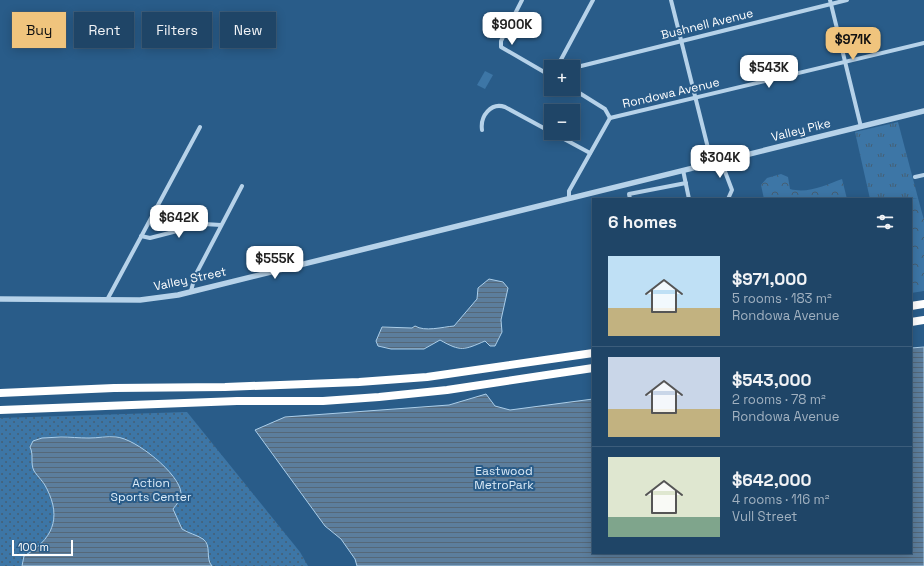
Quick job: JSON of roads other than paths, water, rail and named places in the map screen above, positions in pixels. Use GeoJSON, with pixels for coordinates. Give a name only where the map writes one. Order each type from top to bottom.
{"type":"FeatureCollection","features":[{"type":"Feature","properties":{"kind":"highway"},"geometry":{"type":"LineString","coordinates":[[912,306],[924,304]]}},
{"type":"Feature","properties":{"kind":"highway"},"geometry":{"type":"LineString","coordinates":[[912,322],[924,320]]}},
{"type":"Feature","properties":{"kind":"highway"},"geometry":{"type":"LineString","coordinates":[[0,393],[114,388],[225,387],[359,382],[427,377],[592,353]]}},
{"type":"Feature","properties":{"kind":"highway"},"geometry":{"type":"LineString","coordinates":[[0,410],[237,401],[323,401],[379,398],[447,390],[592,368]]}},
{"type":"Feature","properties":{"kind":"street"},"geometry":{"type":"LineString","coordinates":[[522,0],[501,41],[501,47],[544,72]]}},
{"type":"Feature","properties":{"kind":"street"},"geometry":{"type":"LineString","coordinates":[[560,60],[593,0]]}},
{"type":"Feature","properties":{"kind":"street"},"geometry":{"type":"LineString","coordinates":[[671,0],[712,164]]}},
{"type":"Feature","properties":{"kind":"street","name":"Bushnell Avenue"},"geometry":{"type":"LineString","coordinates":[[580,66],[830,2],[847,0]]}},
{"type":"Feature","properties":{"kind":"street"},"geometry":{"type":"LineString","coordinates":[[830,2],[861,127]]}},
{"type":"Feature","properties":{"kind":"street","name":"Rondowa Avenue"},"geometry":{"type":"LineString","coordinates":[[580,93],[605,109],[610,118],[924,43]]}},
{"type":"Feature","properties":{"kind":"street"},"geometry":{"type":"LineString","coordinates":[[482,130],[482,122],[486,113],[492,107],[499,105],[506,107],[544,128]]}},
{"type":"Feature","properties":{"kind":"street","name":"Valley Pike"},"geometry":{"type":"LineString","coordinates":[[543,205],[924,111]]}},
{"type":"Feature","properties":{"kind":"street"},"geometry":{"type":"LineString","coordinates":[[569,199],[569,191],[610,118]]}},
{"type":"Feature","properties":{"kind":"street"},"geometry":{"type":"LineString","coordinates":[[107,300],[200,127]]}},
{"type":"Feature","properties":{"kind":"street"},"geometry":{"type":"LineString","coordinates":[[566,140],[590,153]]}},
{"type":"Feature","properties":{"kind":"street"},"geometry":{"type":"LineString","coordinates":[[721,161],[732,190],[728,198]]}},
{"type":"Feature","properties":{"kind":"street"},"geometry":{"type":"LineString","coordinates":[[682,170],[686,183],[688,198]]}},
{"type":"Feature","properties":{"kind":"street"},"geometry":{"type":"LineString","coordinates":[[915,177],[924,175]]}},
{"type":"Feature","properties":{"kind":"street"},"geometry":{"type":"LineString","coordinates":[[630,198],[629,194],[686,183]]}},
{"type":"Feature","properties":{"kind":"street"},"geometry":{"type":"LineString","coordinates":[[192,292],[195,276],[242,186]]}},
{"type":"Feature","properties":{"kind":"street","name":"Valley Street"},"geometry":{"type":"LineString","coordinates":[[0,299],[146,300],[192,292],[543,205]]}},
{"type":"Feature","properties":{"kind":"street"},"geometry":{"type":"LineString","coordinates":[[141,236],[150,238],[204,224],[221,225]]}},
{"type":"Feature","properties":{"kind":"park label","name":"Eastwood MetroPark"},"geometry":{"type":"Point","coordinates":[504,478]}},
{"type":"Feature","properties":{"kind":"park label","name":"Action Sports Center"},"geometry":{"type":"Point","coordinates":[151,490]}}]}
